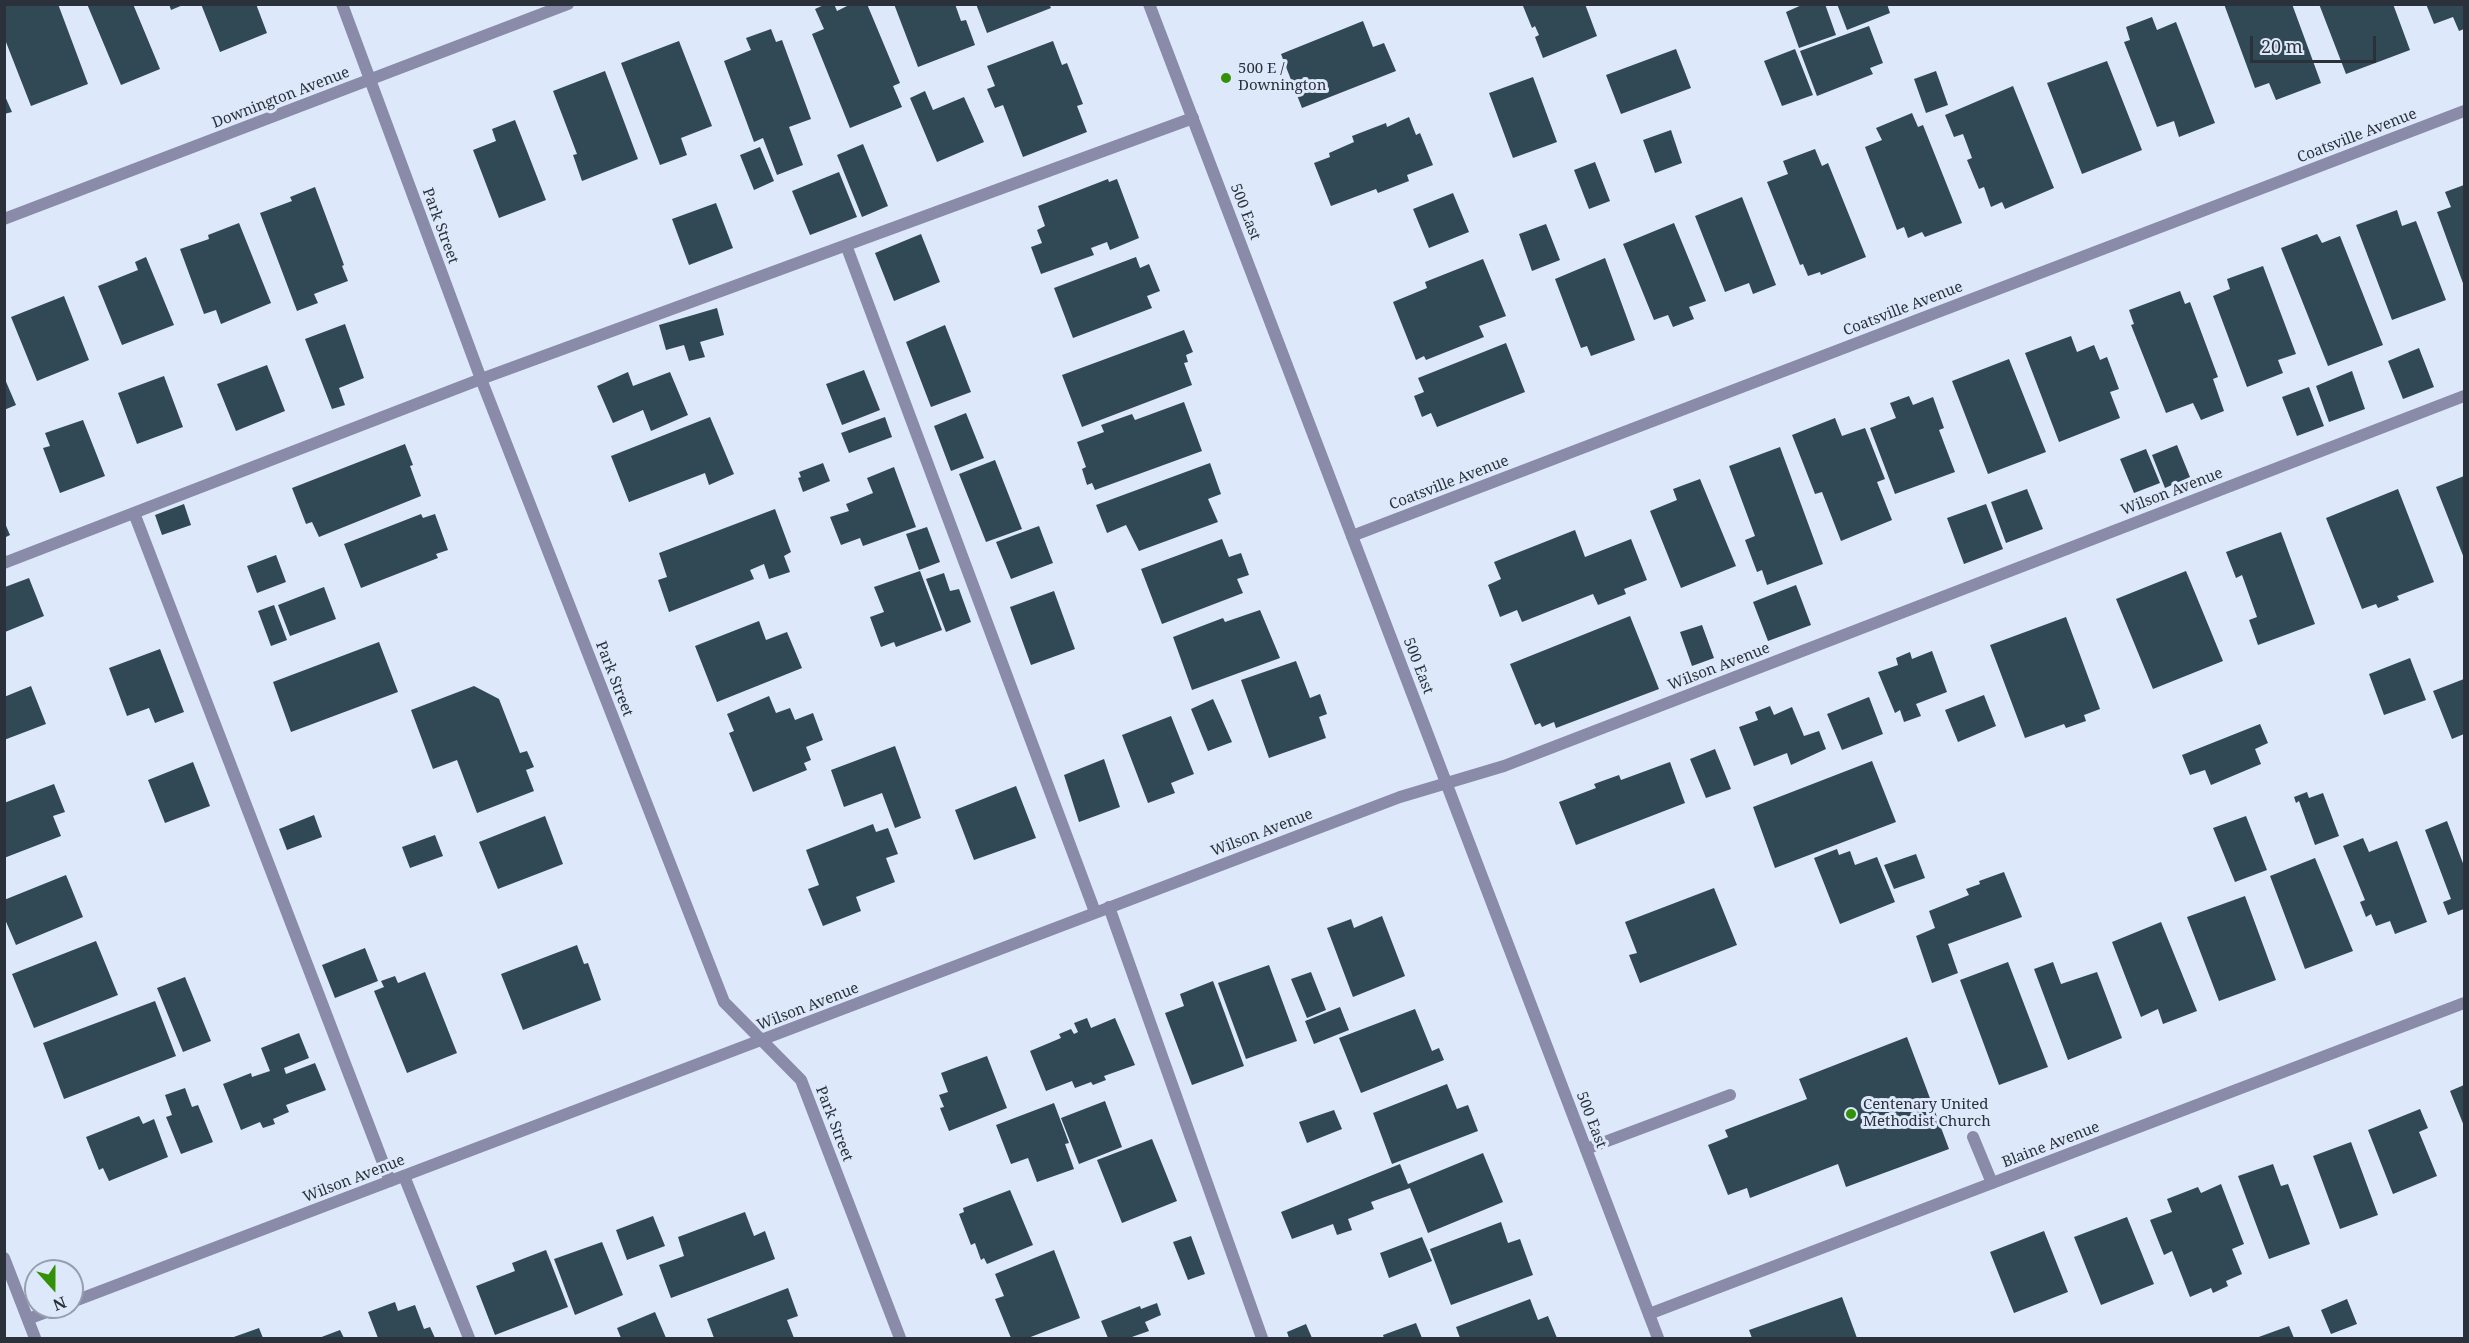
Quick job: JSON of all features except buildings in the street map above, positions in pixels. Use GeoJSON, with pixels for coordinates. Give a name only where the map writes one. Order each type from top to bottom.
{"type":"FeatureCollection","features":[{"type":"Feature","properties":{"kind":"street","name":"Park Street"},"geometry":{"type":"LineString","coordinates":[[342,4],[481,379],[724,1002],[801,1080],[900,1338]]}},
{"type":"Feature","properties":{"kind":"street","name":"Downington Avenue"},"geometry":{"type":"LineString","coordinates":[[4,219],[568,4]]}},
{"type":"Feature","properties":{"kind":"street","name":"500 East"},"geometry":{"type":"LineString","coordinates":[[1151,5],[1658,1338]]}},
{"type":"Feature","properties":{"kind":"street","name":"Coatsville Avenue"},"geometry":{"type":"LineString","coordinates":[[1352,536],[2464,111]]}},
{"type":"Feature","properties":{"kind":"street"},"geometry":{"type":"LineString","coordinates":[[4,563],[481,379],[1193,118]]}},
{"type":"Feature","properties":{"kind":"street"},"geometry":{"type":"LineString","coordinates":[[846,245],[1095,912]]}},
{"type":"Feature","properties":{"kind":"street","name":"Wilson Avenue"},"geometry":{"type":"LineString","coordinates":[[84,1297],[1400,796],[1504,766],[2464,396]]}},
{"type":"Feature","properties":{"kind":"street"},"geometry":{"type":"LineString","coordinates":[[134,513],[390,1181]]}},
{"type":"Feature","properties":{"kind":"street"},"geometry":{"type":"LineString","coordinates":[[1109,907],[1262,1338]]}},
{"type":"Feature","properties":{"kind":"street","name":"Blaine Avenue"},"geometry":{"type":"LineString","coordinates":[[1649,1314],[2464,1003]]}},
{"type":"Feature","properties":{"kind":"street"},"geometry":{"type":"LineString","coordinates":[[1586,1149],[1730,1095]]}},
{"type":"Feature","properties":{"kind":"street"},"geometry":{"type":"LineString","coordinates":[[1973,1137],[1992,1184]]}},
{"type":"Feature","properties":{"kind":"street"},"geometry":{"type":"LineString","coordinates":[[404,1176],[469,1338]]}},
{"type":"Feature","properties":{"kind":"street"},"geometry":{"type":"LineString","coordinates":[[4,1258],[24,1309]]}},
{"type":"Feature","properties":{"kind":"street"},"geometry":{"type":"LineString","coordinates":[[28,1319],[35,1338]]}},
{"type":"Feature","properties":{"kind":"place","name":"500 E / Downington"},"geometry":{"type":"Point","coordinates":[1226,78]}},
{"type":"Feature","properties":{"kind":"place","name":"Centenary United Methodist Church"},"geometry":{"type":"Point","coordinates":[1851,1114]}}]}
